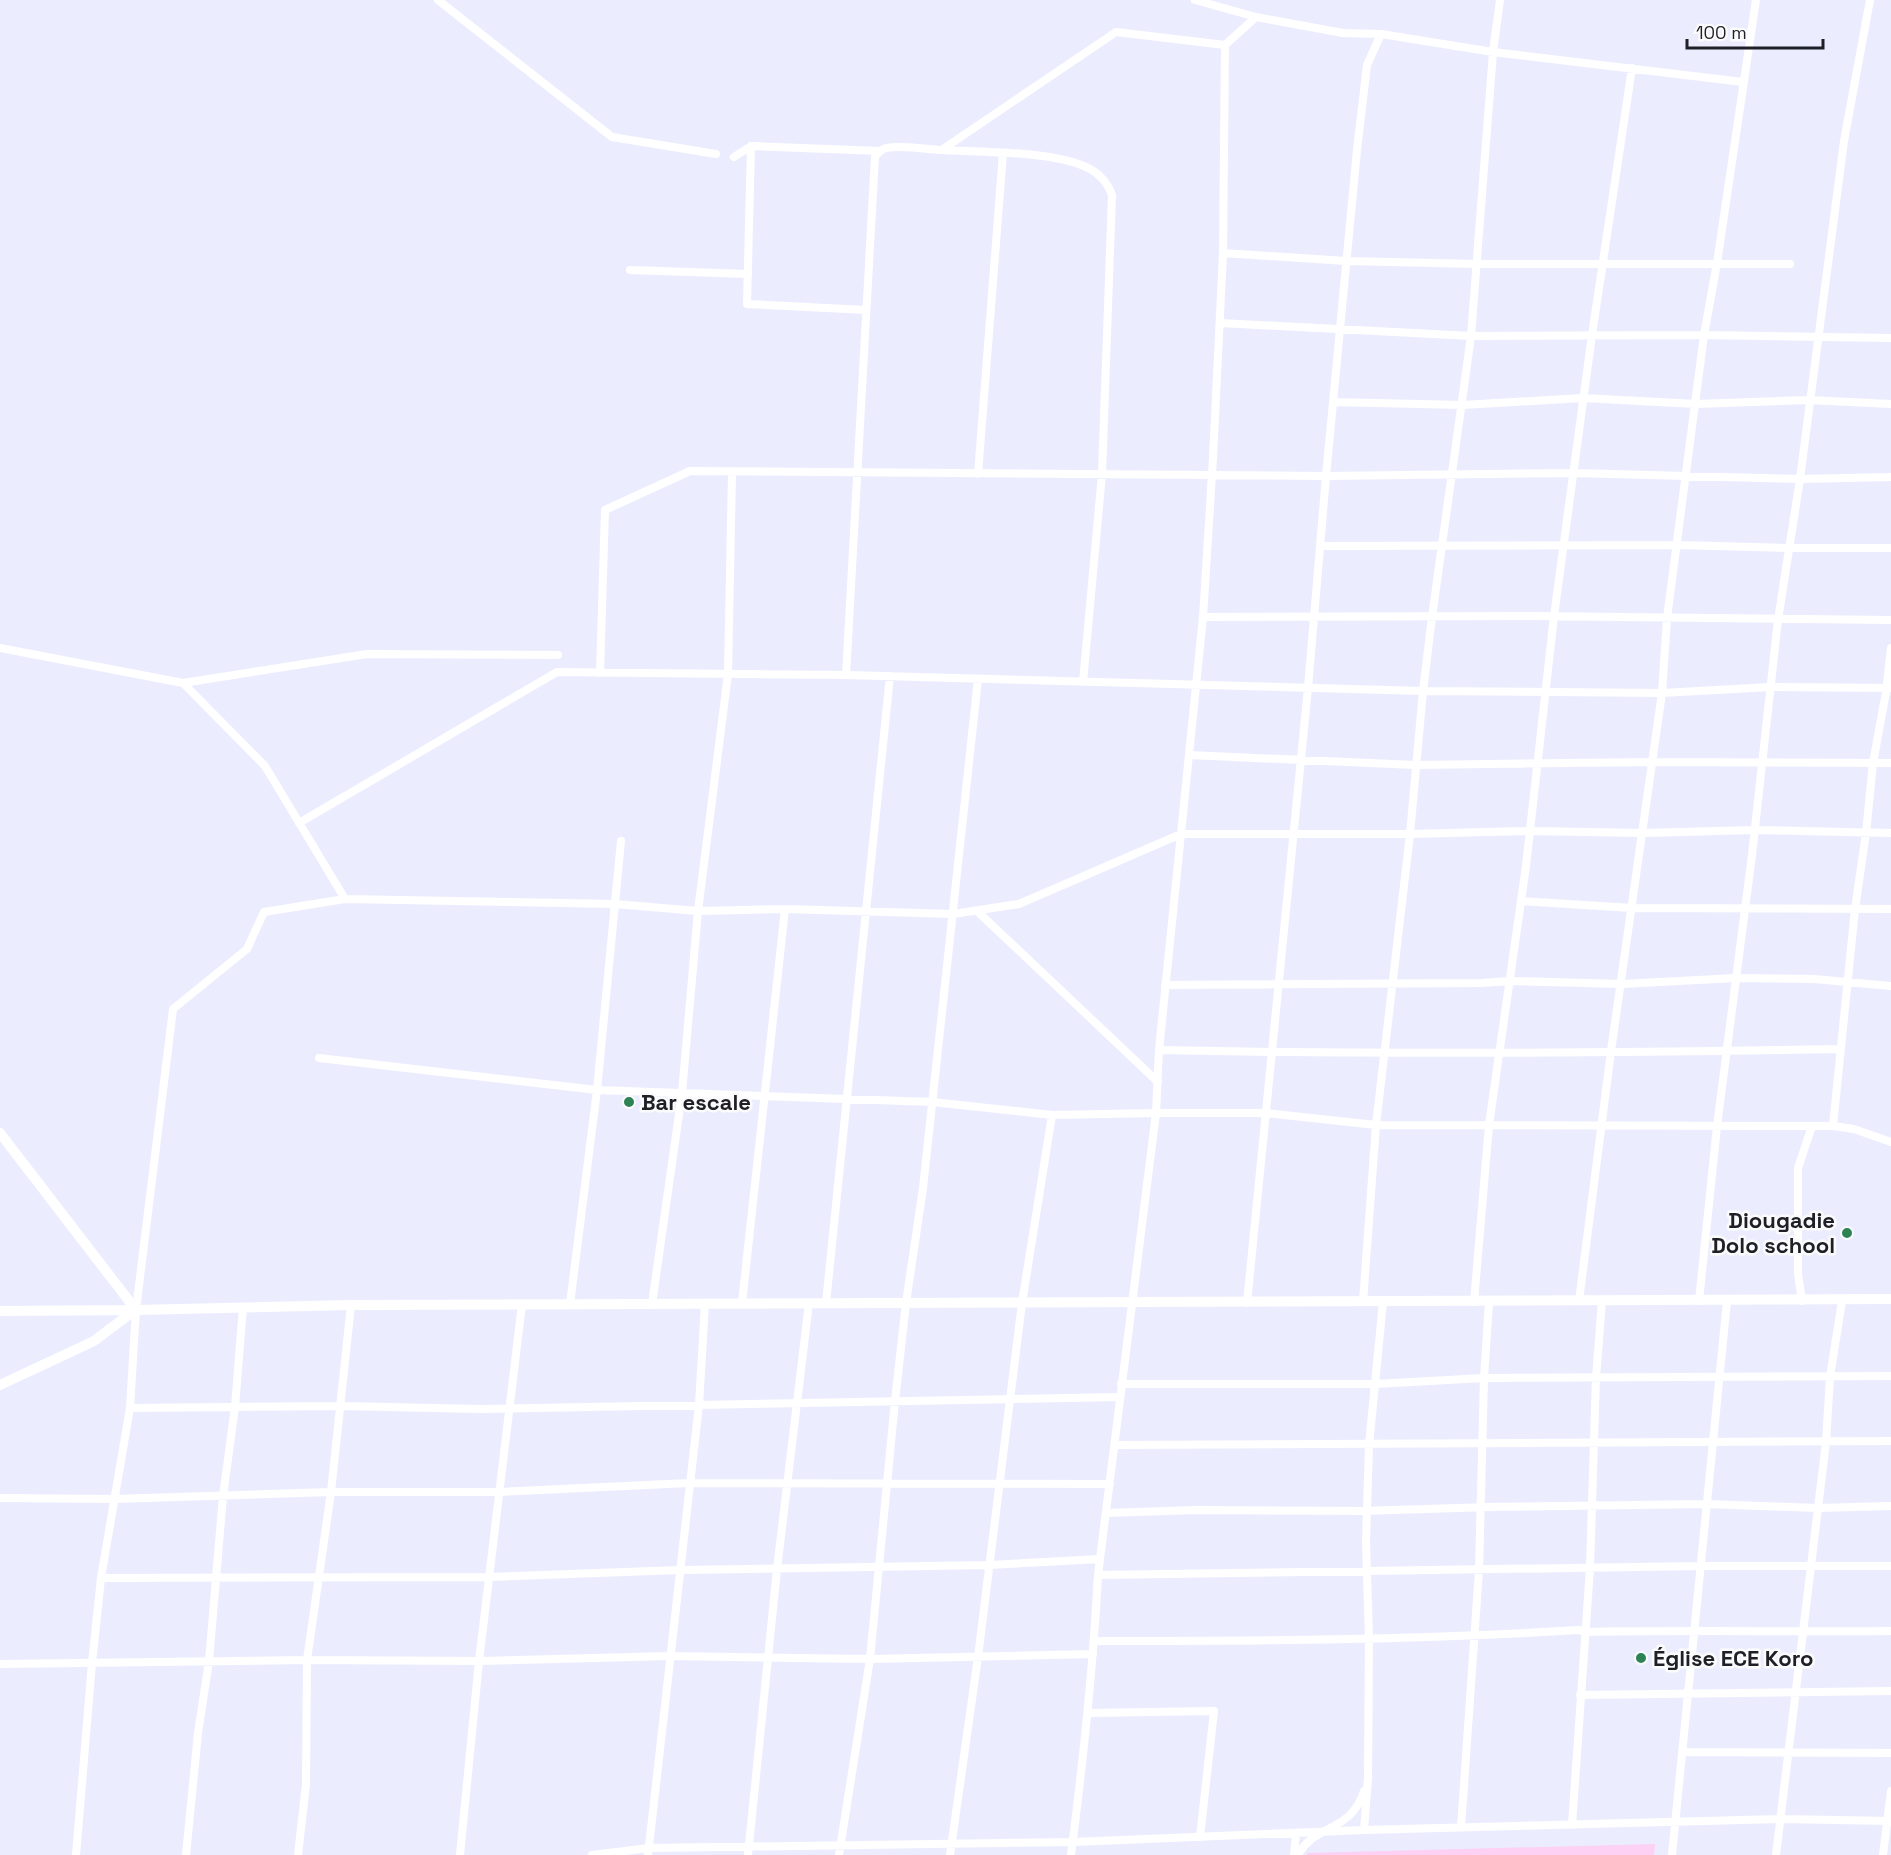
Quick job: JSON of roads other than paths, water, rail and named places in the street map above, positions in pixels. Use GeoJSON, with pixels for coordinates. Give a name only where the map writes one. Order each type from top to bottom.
{"type":"FeatureCollection","features":[{"type":"Feature","properties":{"kind":"street"},"geometry":{"type":"LineString","coordinates":[[438,0],[612,137],[716,154]]}},
{"type":"Feature","properties":{"kind":"street"},"geometry":{"type":"LineString","coordinates":[[1196,0],[1256,16],[1343,33],[1381,34],[1493,52],[1743,82]]}},
{"type":"Feature","properties":{"kind":"street"},"geometry":{"type":"LineString","coordinates":[[1363,1302],[1376,1125],[1410,834],[1431,616],[1472,336],[1493,52],[1500,0]]}},
{"type":"Feature","properties":{"kind":"street"},"geometry":{"type":"LineString","coordinates":[[1579,1301],[1611,1051],[1662,693],[1667,618],[1704,335],[1717,263],[1756,0]]}},
{"type":"Feature","properties":{"kind":"street"},"geometry":{"type":"LineString","coordinates":[[1699,1301],[1778,620],[1800,478],[1844,141],[1870,0]]}},
{"type":"Feature","properties":{"kind":"street"},"geometry":{"type":"LineString","coordinates":[[1071,1855],[1094,1654],[1098,1575],[1156,1113],[1159,1050],[1203,617],[1223,253],[1225,45],[1256,16]]}},
{"type":"Feature","properties":{"kind":"street"},"geometry":{"type":"LineString","coordinates":[[942,150],[1116,32],[1225,45]]}},
{"type":"Feature","properties":{"kind":"street"},"geometry":{"type":"LineString","coordinates":[[1247,1303],[1315,617],[1346,261],[1367,65],[1381,34]]}},
{"type":"Feature","properties":{"kind":"street"},"geometry":{"type":"LineString","coordinates":[[1474,1302],[1489,1125],[1530,831],[1554,616],[1602,263],[1632,69]]}},
{"type":"Feature","properties":{"kind":"street"},"geometry":{"type":"LineString","coordinates":[[751,146],[747,304],[866,310]]}},
{"type":"Feature","properties":{"kind":"street"},"geometry":{"type":"LineString","coordinates":[[734,157],[751,146],[880,151],[898,148],[1003,153],[1064,160],[1086,167],[1101,176],[1109,186],[1112,195],[1102,474],[1083,682]]}},
{"type":"Feature","properties":{"kind":"street"},"geometry":{"type":"LineString","coordinates":[[846,675],[875,157],[880,151]]}},
{"type":"Feature","properties":{"kind":"street"},"geometry":{"type":"LineString","coordinates":[[978,474],[1003,153]]}},
{"type":"Feature","properties":{"kind":"street"},"geometry":{"type":"LineString","coordinates":[[1223,253],[1346,261],[1476,264],[1790,264]]}},
{"type":"Feature","properties":{"kind":"street"},"geometry":{"type":"LineString","coordinates":[[630,270],[748,274]]}},
{"type":"Feature","properties":{"kind":"street"},"geometry":{"type":"LineString","coordinates":[[1220,322],[1472,336],[1704,335],[1891,338]]}},
{"type":"Feature","properties":{"kind":"street"},"geometry":{"type":"LineString","coordinates":[[1333,402],[1462,405],[1583,398],[1696,404],[1809,400],[1891,404]]}},
{"type":"Feature","properties":{"kind":"street"},"geometry":{"type":"LineString","coordinates":[[600,673],[605,510],[690,471],[1326,476],[1574,473],[1800,478],[1891,477]]}},
{"type":"Feature","properties":{"kind":"street"},"geometry":{"type":"LineString","coordinates":[[652,1304],[682,1093],[698,911],[728,674],[732,472]]}},
{"type":"Feature","properties":{"kind":"street"},"geometry":{"type":"LineString","coordinates":[[1320,546],[1678,545],[1891,548]]}},
{"type":"Feature","properties":{"kind":"street"},"geometry":{"type":"LineString","coordinates":[[1203,617],[1554,616],[1891,620]]}},
{"type":"Feature","properties":{"kind":"street"},"geometry":{"type":"LineString","coordinates":[[0,648],[183,683],[367,654],[558,655]]}},
{"type":"Feature","properties":{"kind":"street"},"geometry":{"type":"LineString","coordinates":[[1833,1126],[1855,909],[1873,763],[1889,688],[1891,648]]}},
{"type":"Feature","properties":{"kind":"street"},"geometry":{"type":"LineString","coordinates":[[299,823],[556,672],[846,675],[1423,691],[1662,693],[1772,687],[1889,688]]}},
{"type":"Feature","properties":{"kind":"street"},"geometry":{"type":"LineString","coordinates":[[826,1303],[890,676]]}},
{"type":"Feature","properties":{"kind":"street"},"geometry":{"type":"LineString","coordinates":[[839,1851],[870,1659],[894,1401],[923,1188],[978,679]]}},
{"type":"Feature","properties":{"kind":"street"},"geometry":{"type":"LineString","coordinates":[[183,683],[265,766],[345,899]]}},
{"type":"Feature","properties":{"kind":"street"},"geometry":{"type":"LineString","coordinates":[[1189,755],[1415,765],[1652,762],[1891,763]]}},
{"type":"Feature","properties":{"kind":"street"},"geometry":{"type":"LineString","coordinates":[[76,1855],[92,1663],[102,1578],[130,1408],[136,1310],[173,1009],[247,950],[264,912],[345,899],[615,904],[698,911],[785,909],[953,914],[1019,904],[1181,834],[1410,834],[1530,831],[1643,833],[1755,830],[1891,833]]}},
{"type":"Feature","properties":{"kind":"street"},"geometry":{"type":"LineString","coordinates":[[570,1304],[597,1090],[621,841]]}},
{"type":"Feature","properties":{"kind":"street"},"geometry":{"type":"LineString","coordinates":[[1521,901],[1632,908],[1891,909]]}},
{"type":"Feature","properties":{"kind":"street"},"geometry":{"type":"LineString","coordinates":[[742,1303],[785,909]]}},
{"type":"Feature","properties":{"kind":"street"},"geometry":{"type":"LineString","coordinates":[[977,911],[1158,1082]]}},
{"type":"Feature","properties":{"kind":"street"},"geometry":{"type":"LineString","coordinates":[[1166,985],[1510,981],[1622,984],[1736,978],[1814,979],[1891,986]]}},
{"type":"Feature","properties":{"kind":"street"},"geometry":{"type":"LineString","coordinates":[[1159,1050],[1500,1054],[1840,1049]]}},
{"type":"Feature","properties":{"kind":"street"},"geometry":{"type":"LineString","coordinates":[[319,1058],[597,1090],[932,1102],[1052,1115],[1265,1113],[1376,1125],[1833,1126],[1854,1129],[1891,1142]]}},
{"type":"Feature","properties":{"kind":"street"},"geometry":{"type":"LineString","coordinates":[[950,1855],[978,1657],[1022,1303],[1052,1115]]}},
{"type":"Feature","properties":{"kind":"street"},"geometry":{"type":"LineString","coordinates":[[1802,1301],[1798,1274],[1798,1168],[1812,1126]]}},
{"type":"Feature","properties":{"kind":"street"},"geometry":{"type":"LineString","coordinates":[[0,1133],[136,1310]]}},
{"type":"Feature","properties":{"kind":"street"},"geometry":{"type":"LineString","coordinates":[[0,1311],[351,1305],[1842,1301],[1891,1299]]}},
{"type":"Feature","properties":{"kind":"street"},"geometry":{"type":"LineString","coordinates":[[1572,1825],[1590,1568],[1593,1443],[1602,1301]]}},
{"type":"Feature","properties":{"kind":"street"},"geometry":{"type":"LineString","coordinates":[[1672,1855],[1727,1301]]}},
{"type":"Feature","properties":{"kind":"street"},"geometry":{"type":"LineString","coordinates":[[1776,1855],[1826,1442],[1830,1377],[1842,1301]]}},
{"type":"Feature","properties":{"kind":"street"},"geometry":{"type":"LineString","coordinates":[[1364,1830],[1368,1778],[1369,1638],[1366,1572],[1369,1445],[1383,1302]]}},
{"type":"Feature","properties":{"kind":"street"},"geometry":{"type":"LineString","coordinates":[[1461,1828],[1472,1661],[1476,1635],[1484,1378],[1489,1302]]}},
{"type":"Feature","properties":{"kind":"street"},"geometry":{"type":"LineString","coordinates":[[648,1852],[699,1405],[705,1303]]}},
{"type":"Feature","properties":{"kind":"street"},"geometry":{"type":"LineString","coordinates":[[749,1851],[777,1569],[808,1303]]}},
{"type":"Feature","properties":{"kind":"street"},"geometry":{"type":"LineString","coordinates":[[460,1855],[479,1660],[522,1304]]}},
{"type":"Feature","properties":{"kind":"street"},"geometry":{"type":"LineString","coordinates":[[298,1855],[306,1784],[307,1660],[331,1492],[351,1305]]}},
{"type":"Feature","properties":{"kind":"street"},"geometry":{"type":"LineString","coordinates":[[186,1855],[198,1732],[209,1661],[215,1578],[235,1407],[243,1307]]}},
{"type":"Feature","properties":{"kind":"street"},"geometry":{"type":"LineString","coordinates":[[0,1385],[94,1341],[136,1310]]}},
{"type":"Feature","properties":{"kind":"street"},"geometry":{"type":"LineString","coordinates":[[1121,1384],[1375,1384],[1484,1378],[1891,1376]]}},
{"type":"Feature","properties":{"kind":"street"},"geometry":{"type":"LineString","coordinates":[[130,1408],[340,1406],[510,1409],[1119,1397]]}},
{"type":"Feature","properties":{"kind":"street"},"geometry":{"type":"LineString","coordinates":[[1116,1445],[1891,1441]]}},
{"type":"Feature","properties":{"kind":"street"},"geometry":{"type":"LineString","coordinates":[[0,1498],[114,1499],[331,1492],[500,1492],[689,1483],[1110,1484]]}},
{"type":"Feature","properties":{"kind":"street"},"geometry":{"type":"LineString","coordinates":[[1106,1513],[1196,1510],[1367,1511],[1591,1505],[1707,1504],[1818,1508],[1891,1506]]}},
{"type":"Feature","properties":{"kind":"street"},"geometry":{"type":"LineString","coordinates":[[102,1578],[489,1577],[680,1570],[989,1565],[1100,1559]]}},
{"type":"Feature","properties":{"kind":"street"},"geometry":{"type":"LineString","coordinates":[[1098,1575],[1700,1566],[1891,1566]]}},
{"type":"Feature","properties":{"kind":"street"},"geometry":{"type":"LineString","coordinates":[[1095,1641],[1296,1641],[1578,1630],[1586,1632],[1693,1629],[1804,1632],[1891,1631]]}},
{"type":"Feature","properties":{"kind":"street"},"geometry":{"type":"LineString","coordinates":[[0,1664],[670,1656],[870,1659],[1094,1654]]}},
{"type":"Feature","properties":{"kind":"street"},"geometry":{"type":"LineString","coordinates":[[1580,1695],[1891,1691]]}},
{"type":"Feature","properties":{"kind":"street"},"geometry":{"type":"LineString","coordinates":[[1088,1713],[1214,1711],[1200,1837]]}},
{"type":"Feature","properties":{"kind":"street"},"geometry":{"type":"LineString","coordinates":[[1682,1752],[1891,1753]]}},
{"type":"Feature","properties":{"kind":"street"},"geometry":{"type":"LineString","coordinates":[[1296,1855],[1305,1843],[1342,1823],[1354,1811],[1362,1798],[1368,1778]]}},
{"type":"Feature","properties":{"kind":"street"},"geometry":{"type":"LineString","coordinates":[[1883,1855],[1891,1791]]}},
{"type":"Feature","properties":{"kind":"street"},"geometry":{"type":"LineString","coordinates":[[592,1855],[648,1852],[839,1851],[950,1843],[1073,1842],[1364,1830],[1781,1819],[1889,1821]]}},
{"type":"Feature","properties":{"kind":"street"},"geometry":{"type":"LineString","coordinates":[[1296,1833],[1296,1855]]}},
{"type":"Feature","properties":{"kind":"place","name":"Bar escale"},"geometry":{"type":"Point","coordinates":[629,1102]}},
{"type":"Feature","properties":{"kind":"place","name":"Diougadie Dolo school"},"geometry":{"type":"Point","coordinates":[1847,1233]}},
{"type":"Feature","properties":{"kind":"place","name":"Église ECE Koro"},"geometry":{"type":"Point","coordinates":[1641,1658]}}]}
